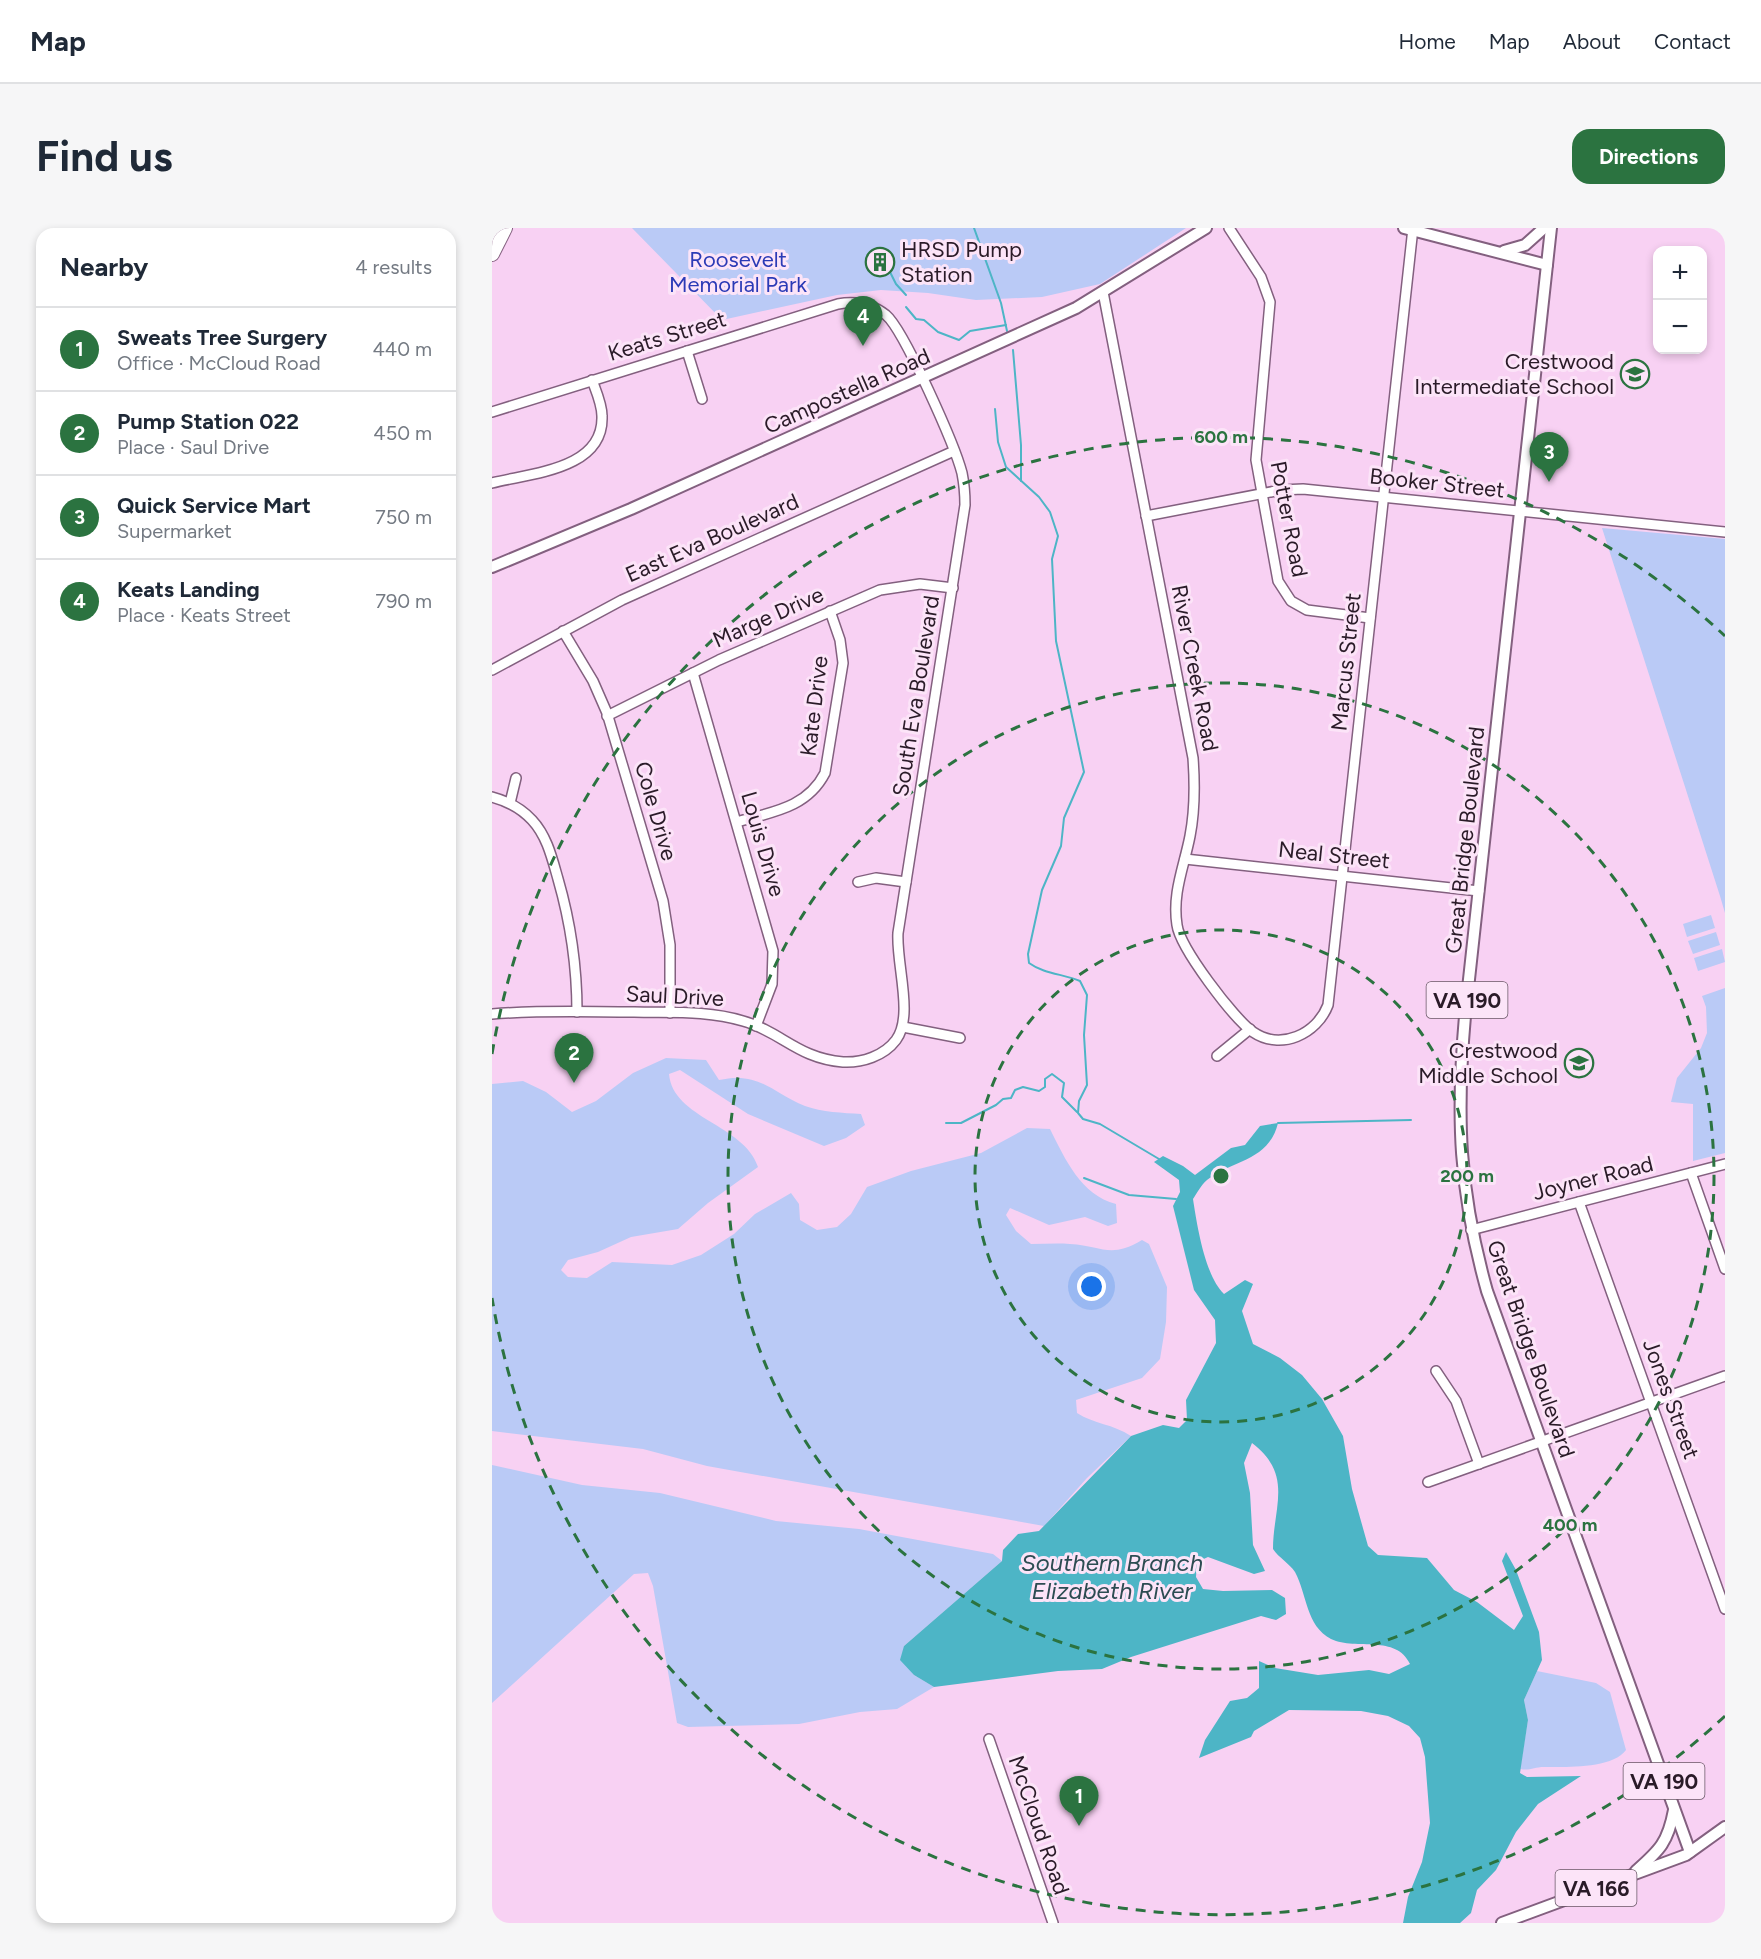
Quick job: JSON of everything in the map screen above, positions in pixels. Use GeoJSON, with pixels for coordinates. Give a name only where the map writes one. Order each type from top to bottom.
{"type":"FeatureCollection","features":[{"type":"Feature","properties":{"kind":"highway"},"geometry":{"type":"LineString","coordinates":[[492,247],[500,228]]}},
{"type":"Feature","properties":{"kind":"highway"},"geometry":{"type":"LineString","coordinates":[[492,254],[505,228]]}},
{"type":"Feature","properties":{"kind":"main road","name":"Campostella Road"},"geometry":{"type":"LineString","coordinates":[[492,567],[631,509],[1076,308],[1206,228]]}},
{"type":"Feature","properties":{"kind":"main road"},"geometry":{"type":"LineString","coordinates":[[1498,252],[1525,245],[1544,228]]}},
{"type":"Feature","properties":{"kind":"main road","name":"Great Bridge Boulevard"},"geometry":{"type":"LineString","coordinates":[[1551,228],[1465,1016],[1459,1108],[1461,1152],[1471,1230],[1487,1291],[1690,1852]]}},
{"type":"Feature","properties":{"kind":"main road"},"geometry":{"type":"LineString","coordinates":[[1410,229],[1547,265]]}},
{"type":"Feature","properties":{"kind":"main road"},"geometry":{"type":"LineString","coordinates":[[1629,1876],[1661,1849],[1669,1835],[1674,1810]]}},
{"type":"Feature","properties":{"kind":"main road","name":"VA 166"},"geometry":{"type":"LineString","coordinates":[[1502,1923],[1690,1852],[1725,1827]]}},
{"type":"Feature","properties":{"kind":"street","name":"Potter Road"},"geometry":{"type":"LineString","coordinates":[[1228,228],[1262,277],[1270,302],[1256,460],[1278,581],[1284,593],[1307,610],[1370,618]]}},
{"type":"Feature","properties":{"kind":"street","name":"Marcus Street"},"geometry":{"type":"LineString","coordinates":[[1250,1029],[1269,1038],[1286,1040],[1298,1037],[1311,1029],[1326,1011],[1410,229]]}},
{"type":"Feature","properties":{"kind":"street","name":"River Creek Road"},"geometry":{"type":"LineString","coordinates":[[1103,292],[1192,758],[1195,803],[1185,859],[1175,896],[1180,939],[1187,952],[1250,1029]]}},
{"type":"Feature","properties":{"kind":"street","name":"Keats Street"},"geometry":{"type":"LineString","coordinates":[[492,412],[838,304],[855,303],[878,310],[892,320],[922,378]]}},
{"type":"Feature","properties":{"kind":"street"},"geometry":{"type":"LineString","coordinates":[[687,351],[702,399]]}},
{"type":"Feature","properties":{"kind":"street","name":"South Eva Boulevard"},"geometry":{"type":"LineString","coordinates":[[903,1027],[904,1010],[897,948],[965,505],[961,471],[922,378]]}},
{"type":"Feature","properties":{"kind":"street"},"geometry":{"type":"LineString","coordinates":[[492,483],[573,462],[587,453],[600,433],[602,415],[592,380]]}},
{"type":"Feature","properties":{"kind":"street","name":"East Eva Boulevard"},"geometry":{"type":"LineString","coordinates":[[492,670],[633,595],[954,451]]}},
{"type":"Feature","properties":{"kind":"street","name":"Booker Street"},"geometry":{"type":"LineString","coordinates":[[1146,516],[1261,494],[1303,489],[1725,532]]}},
{"type":"Feature","properties":{"kind":"street","name":"Marge Drive"},"geometry":{"type":"LineString","coordinates":[[607,716],[693,673],[830,611],[892,587],[920,584],[953,588]]}},
{"type":"Feature","properties":{"kind":"street","name":"Kate Drive"},"geometry":{"type":"LineString","coordinates":[[737,822],[800,802],[819,785],[825,773],[842,683],[843,663],[840,640],[830,611]]}},
{"type":"Feature","properties":{"kind":"street","name":"Cole Drive"},"geometry":{"type":"LineString","coordinates":[[563,631],[593,681],[607,716],[663,901],[671,968],[670,1013]]}},
{"type":"Feature","properties":{"kind":"street","name":"Louis Drive"},"geometry":{"type":"LineString","coordinates":[[693,673],[773,951],[772,984],[756,1026]]}},
{"type":"Feature","properties":{"kind":"street"},"geometry":{"type":"LineString","coordinates":[[510,803],[516,778]]}},
{"type":"Feature","properties":{"kind":"street"},"geometry":{"type":"LineString","coordinates":[[492,797],[510,803],[533,821],[542,834],[552,858],[574,940],[578,1012]]}},
{"type":"Feature","properties":{"kind":"street","name":"Neal Street"},"geometry":{"type":"LineString","coordinates":[[1185,859],[1479,891]]}},
{"type":"Feature","properties":{"kind":"street"},"geometry":{"type":"LineString","coordinates":[[858,882],[876,878],[906,882]]}},
{"type":"Feature","properties":{"kind":"street","name":"Saul Drive"},"geometry":{"type":"LineString","coordinates":[[492,1014],[578,1012],[722,1016],[756,1026],[807,1054],[847,1062],[864,1060],[887,1049],[903,1027]]}},
{"type":"Feature","properties":{"kind":"street"},"geometry":{"type":"LineString","coordinates":[[903,1027],[960,1038]]}},
{"type":"Feature","properties":{"kind":"street"},"geometry":{"type":"LineString","coordinates":[[1217,1056],[1250,1029]]}},
{"type":"Feature","properties":{"kind":"street","name":"Joyner Road"},"geometry":{"type":"LineString","coordinates":[[1471,1230],[1725,1164]]}},
{"type":"Feature","properties":{"kind":"street"},"geometry":{"type":"LineString","coordinates":[[1691,1173],[1725,1269]]}},
{"type":"Feature","properties":{"kind":"street","name":"Jones Street"},"geometry":{"type":"LineString","coordinates":[[1579,1202],[1725,1609]]}},
{"type":"Feature","properties":{"kind":"street"},"geometry":{"type":"LineString","coordinates":[[1436,1371],[1456,1401],[1479,1464]]}},
{"type":"Feature","properties":{"kind":"street"},"geometry":{"type":"LineString","coordinates":[[1428,1482],[1725,1376]]}},
{"type":"Feature","properties":{"kind":"street","name":"McCloud Road"},"geometry":{"type":"LineString","coordinates":[[989,1739],[1053,1923]]}},
{"type":"Feature","properties":{"kind":"green space","name":"Roosevelt Memorial Park"},"geometry":{"type":"Polygon","coordinates":[[[632,228],[1186,228],[1100,284],[1042,297],[976,300],[928,293],[881,290],[837,295],[722,320],[632,228]]]}},
{"type":"Feature","properties":{"kind":"green space"},"geometry":{"type":"Polygon","coordinates":[[[1602,528],[1725,539],[1725,913],[1720,896],[1602,528]]]}},
{"type":"Feature","properties":{"kind":"green space"},"geometry":{"type":"Polygon","coordinates":[[[1711,915],[1715,928],[1687,937],[1683,924],[1711,915]]]}},
{"type":"Feature","properties":{"kind":"green space"},"geometry":{"type":"Polygon","coordinates":[[[1716,932],[1720,945],[1693,954],[1688,941],[1716,932]]]}},
{"type":"Feature","properties":{"kind":"green space"},"geometry":{"type":"Polygon","coordinates":[[[1722,949],[1725,962],[1698,971],[1694,958],[1722,949]]]}},
{"type":"Feature","properties":{"kind":"green space"},"geometry":{"type":"Polygon","coordinates":[[[1725,988],[1725,1153],[1693,1161],[1693,1104],[1671,1102],[1677,1078],[1701,1048],[1707,1033],[1706,1007],[1702,996],[1725,988]]]}},
{"type":"Feature","properties":{"kind":"green space"},"geometry":{"type":"Polygon","coordinates":[[[666,1058],[706,1060],[719,1080],[745,1078],[756,1081],[805,1106],[825,1111],[861,1114],[865,1125],[846,1138],[824,1146],[748,1114],[680,1070],[669,1074],[673,1089],[683,1101],[695,1112],[739,1141],[750,1153],[758,1167],[708,1203],[678,1229],[631,1237],[598,1252],[568,1260],[561,1270],[568,1277],[587,1278],[612,1262],[672,1265],[701,1255],[734,1234],[755,1214],[791,1193],[799,1204],[800,1220],[817,1230],[837,1227],[851,1214],[867,1187],[911,1171],[981,1153],[1027,1128],[1050,1129],[1068,1164],[1084,1184],[1093,1193],[1116,1204],[1117,1223],[1108,1226],[1085,1217],[1049,1225],[1010,1208],[1006,1215],[1016,1231],[1031,1244],[1070,1244],[1114,1250],[1131,1246],[1142,1240],[1149,1244],[1167,1287],[1166,1322],[1160,1359],[1142,1378],[1076,1400],[1077,1413],[1131,1436],[1087,1478],[1044,1526],[707,1466],[643,1449],[492,1431],[492,1084],[523,1081],[546,1092],[572,1112],[596,1101],[633,1073],[666,1058]]]}},
{"type":"Feature","properties":{"kind":"green space"},"geometry":{"type":"Polygon","coordinates":[[[492,1465],[582,1485],[660,1493],[776,1521],[859,1529],[993,1554],[1002,1561],[904,1646],[914,1675],[934,1687],[897,1709],[860,1712],[799,1724],[688,1727],[677,1723],[653,1586],[648,1573],[634,1574],[492,1703],[492,1465]]]}},
{"type":"Feature","properties":{"kind":"green space"},"geometry":{"type":"Polygon","coordinates":[[[1537,1671],[1596,1683],[1610,1692],[1626,1750],[1610,1761],[1588,1766],[1520,1769],[1528,1720],[1524,1700],[1537,1671]]]}},
{"type":"Feature","properties":{"kind":"water","name":"Southern Branch Elizabeth River"},"geometry":{"type":"Polygon","coordinates":[[[1278,1123],[1267,1145],[1249,1158],[1207,1180],[1193,1199],[1203,1250],[1217,1286],[1224,1294],[1245,1280],[1253,1284],[1242,1311],[1253,1344],[1280,1358],[1302,1375],[1322,1399],[1343,1436],[1352,1489],[1368,1546],[1378,1555],[1427,1558],[1454,1590],[1477,1602],[1514,1630],[1523,1616],[1502,1561],[1506,1552],[1516,1570],[1539,1632],[1542,1660],[1524,1700],[1528,1720],[1520,1773],[1527,1777],[1581,1776],[1538,1804],[1516,1832],[1496,1870],[1477,1890],[1471,1913],[1460,1923],[1403,1923],[1408,1897],[1422,1862],[1430,1823],[1425,1757],[1420,1738],[1409,1726],[1388,1716],[1361,1711],[1289,1710],[1254,1731],[1251,1737],[1199,1758],[1205,1740],[1230,1701],[1247,1698],[1259,1688],[1259,1661],[1275,1668],[1318,1675],[1369,1670],[1389,1674],[1410,1664],[1404,1655],[1395,1649],[1386,1646],[1341,1642],[1331,1639],[1317,1626],[1308,1609],[1295,1572],[1273,1549],[1277,1480],[1273,1467],[1265,1455],[1252,1443],[1244,1463],[1250,1493],[1253,1545],[1265,1571],[1254,1574],[1208,1557],[1197,1562],[1196,1577],[1203,1589],[1272,1590],[1285,1598],[1286,1614],[1276,1620],[1261,1616],[1131,1657],[1102,1669],[1058,1671],[934,1687],[914,1675],[900,1660],[904,1646],[1002,1561],[1003,1550],[1018,1534],[1039,1531],[1131,1436],[1163,1425],[1179,1428],[1187,1420],[1186,1400],[1216,1343],[1215,1320],[1194,1290],[1173,1206],[1180,1192],[1179,1180],[1154,1162],[1163,1156],[1195,1175],[1231,1148],[1245,1145],[1260,1126],[1278,1123]]]}},
{"type":"Feature","properties":{"kind":"waterway"},"geometry":{"type":"LineString","coordinates":[[974,228],[1001,303],[1007,331]]}},
{"type":"Feature","properties":{"kind":"waterway"},"geometry":{"type":"LineString","coordinates":[[890,272],[896,284],[906,295]]}},
{"type":"Feature","properties":{"kind":"waterway"},"geometry":{"type":"LineString","coordinates":[[906,307],[916,319],[924,320],[938,332],[959,340],[970,331],[1006,325]]}},
{"type":"Feature","properties":{"kind":"waterway"},"geometry":{"type":"LineString","coordinates":[[1013,350],[1021,445],[1021,481]]}},
{"type":"Feature","properties":{"kind":"waterway"},"geometry":{"type":"LineString","coordinates":[[995,409],[998,442],[1006,467],[1039,497],[1050,512],[1058,536],[1052,559],[1056,641],[1084,772],[1064,818],[1061,846],[1042,890],[1028,954],[1029,963],[1080,981],[1087,995],[1084,1035],[1087,1085],[1079,1101],[1078,1113],[1083,1119],[1100,1124],[1159,1159]]}},
{"type":"Feature","properties":{"kind":"waterway"},"geometry":{"type":"LineString","coordinates":[[946,1123],[961,1123],[1003,1099],[1011,1098],[1015,1090],[1023,1087],[1039,1091],[1045,1087],[1045,1079],[1052,1074],[1064,1083],[1062,1097],[1077,1112]]}},
{"type":"Feature","properties":{"kind":"waterway"},"geometry":{"type":"LineString","coordinates":[[1278,1123],[1411,1120]]}},
{"type":"Feature","properties":{"kind":"waterway"},"geometry":{"type":"LineString","coordinates":[[1084,1178],[1129,1195],[1176,1199]]}},
{"type":"Feature","properties":{"kind":"place","name":"HRSD Pump Station"},"geometry":{"type":"Point","coordinates":[880,262]}},
{"type":"Feature","properties":{"kind":"place","name":"Keats Landing"},"geometry":{"type":"Point","coordinates":[863,346]}},
{"type":"Feature","properties":{"kind":"place","name":"Crestwood Intermediate School"},"geometry":{"type":"Point","coordinates":[1635,374]}},
{"type":"Feature","properties":{"kind":"place","name":"Quick Service Mart"},"geometry":{"type":"Point","coordinates":[1549,482]}},
{"type":"Feature","properties":{"kind":"place","name":"Crestwood Middle School"},"geometry":{"type":"Point","coordinates":[1579,1063]}},
{"type":"Feature","properties":{"kind":"place","name":"Pump Station 022"},"geometry":{"type":"Point","coordinates":[574,1083]}},
{"type":"Feature","properties":{"kind":"place","name":"Sweats Tree Surgery"},"geometry":{"type":"Point","coordinates":[1079,1826]}}]}
